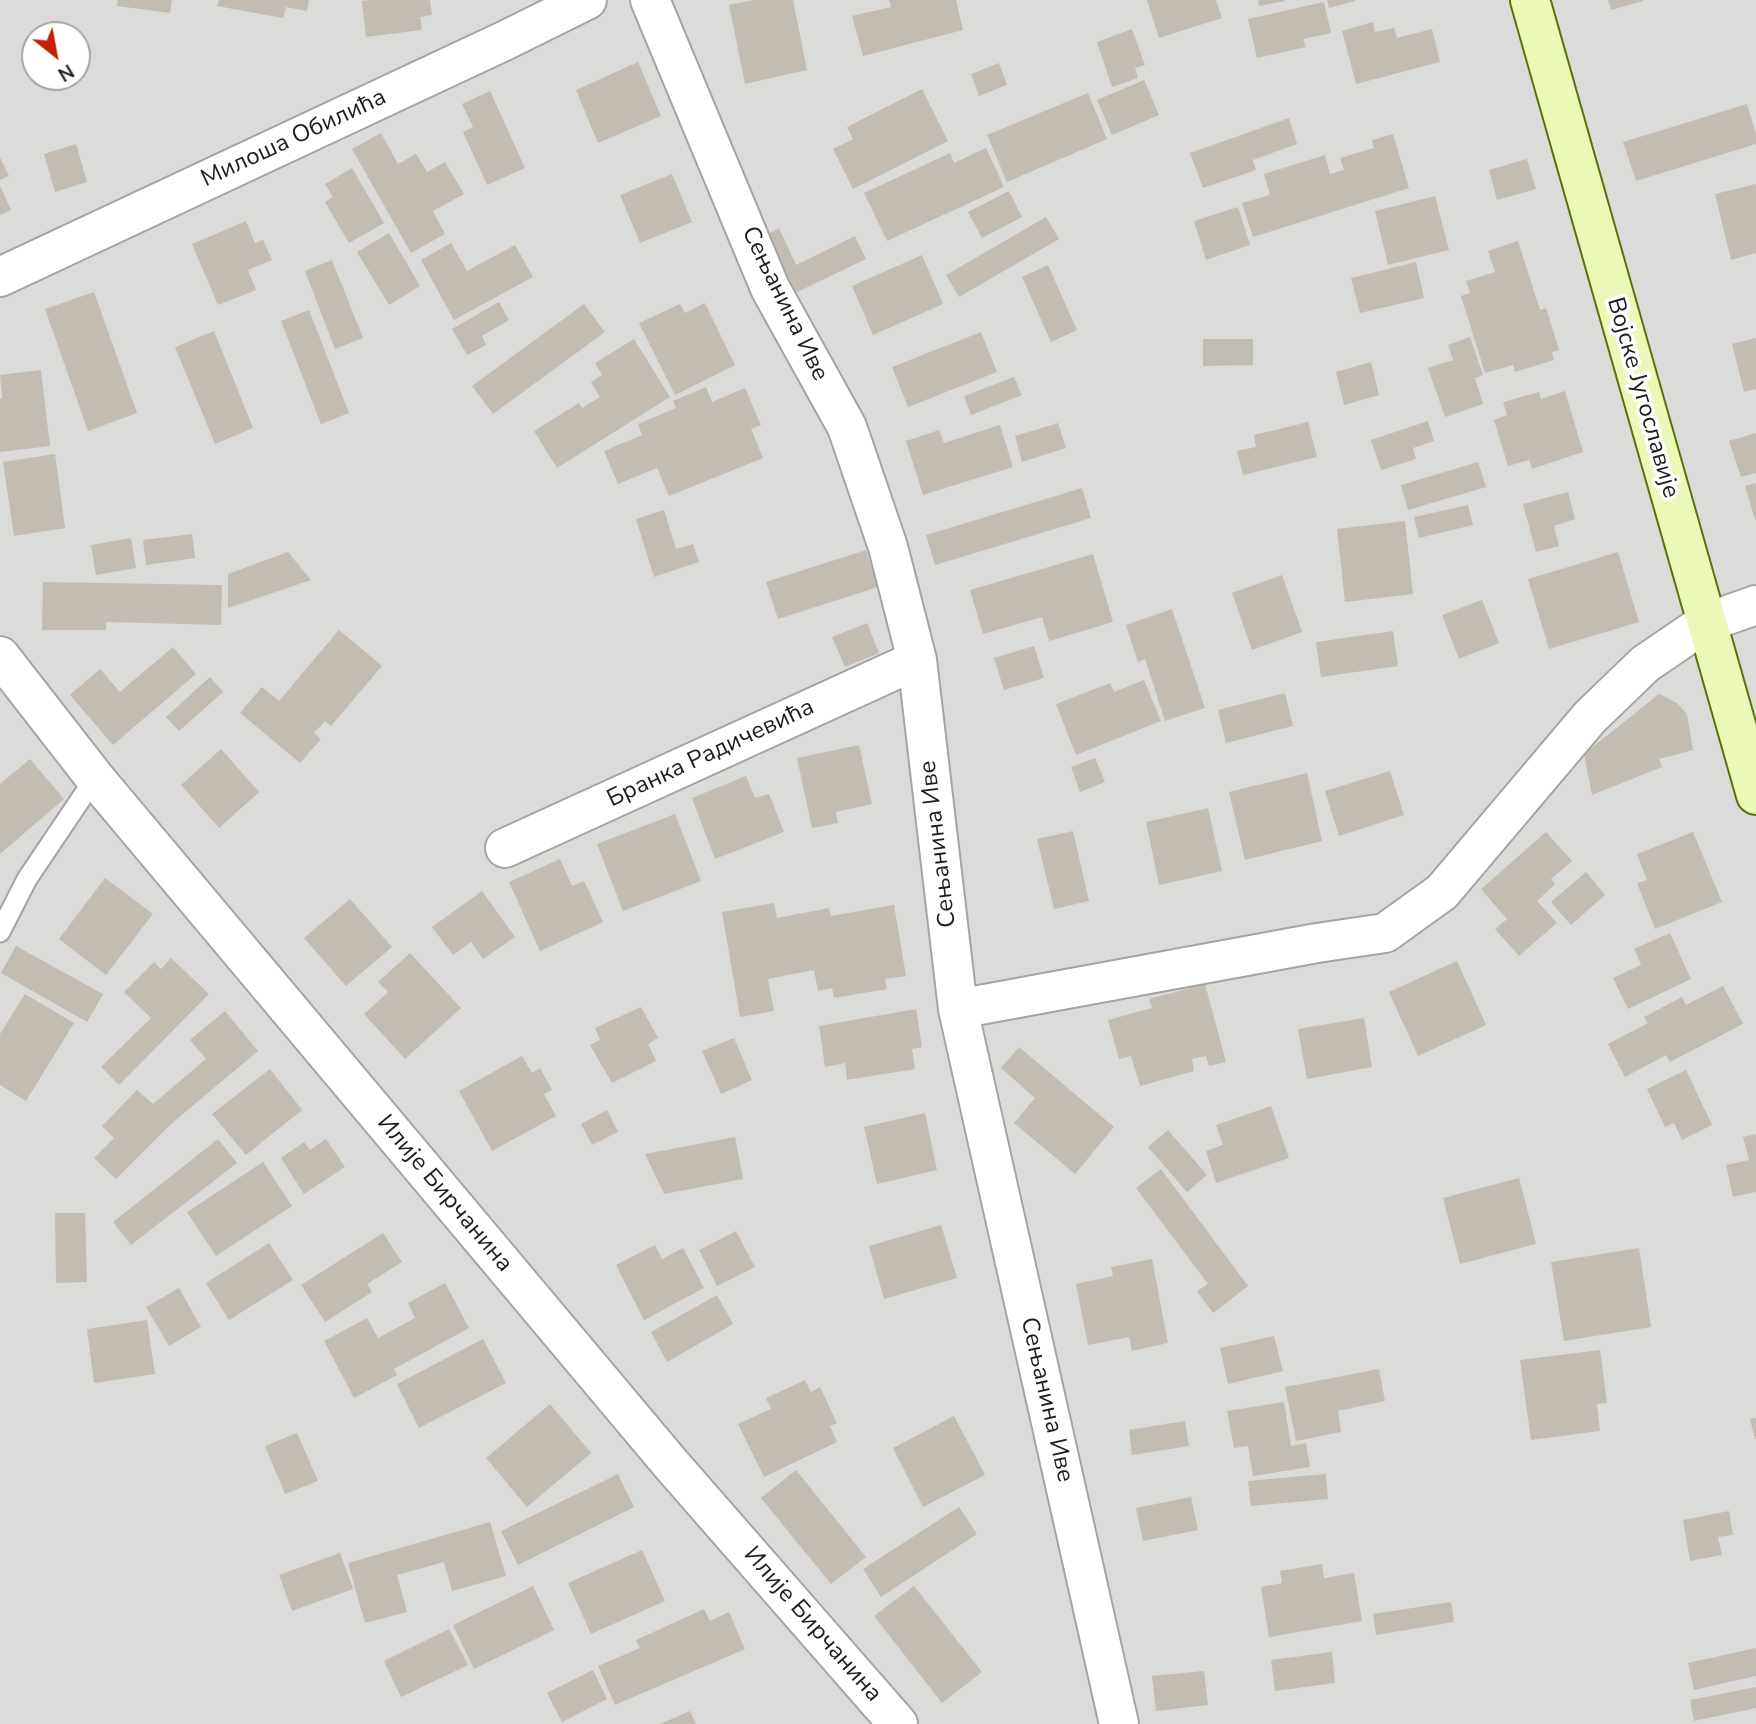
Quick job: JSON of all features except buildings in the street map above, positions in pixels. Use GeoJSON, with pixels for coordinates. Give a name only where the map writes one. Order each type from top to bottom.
{"type":"FeatureCollection","features":[{"type":"Feature","properties":{"kind":"main road","name":"Војске Југославије"},"geometry":{"type":"LineString","coordinates":[[1530,0],[1756,796]]}},
{"type":"Feature","properties":{"kind":"street","name":"Милоша Обилића"},"geometry":{"type":"LineString","coordinates":[[0,277],[556,8],[587,0]]}},
{"type":"Feature","properties":{"kind":"street","name":"Сењанина Иве"},"geometry":{"type":"LineString","coordinates":[[650,0],[770,288],[847,427],[888,547],[917,660],[958,1009],[1119,1724]]}},
{"type":"Feature","properties":{"kind":"street"},"geometry":{"type":"LineString","coordinates":[[958,1009],[1384,933],[1442,892],[1590,717],[1645,664],[1705,623],[1756,605]]}},
{"type":"Feature","properties":{"kind":"street","name":"Илије Бирчанина"},"geometry":{"type":"LineString","coordinates":[[0,656],[95,778],[670,1463],[898,1724]]}},
{"type":"Feature","properties":{"kind":"street","name":"Бранка Радичевића"},"geometry":{"type":"LineString","coordinates":[[505,848],[917,660]]}},
{"type":"Feature","properties":{"kind":"lane"},"geometry":{"type":"LineString","coordinates":[[0,932],[27,879],[95,778]]}},
{"type":"Feature","properties":{"kind":"shaded area"},"geometry":{"type":"Polygon","coordinates":[[[0,0],[1756,0],[1756,1724],[0,1724],[0,0]]]}}]}
